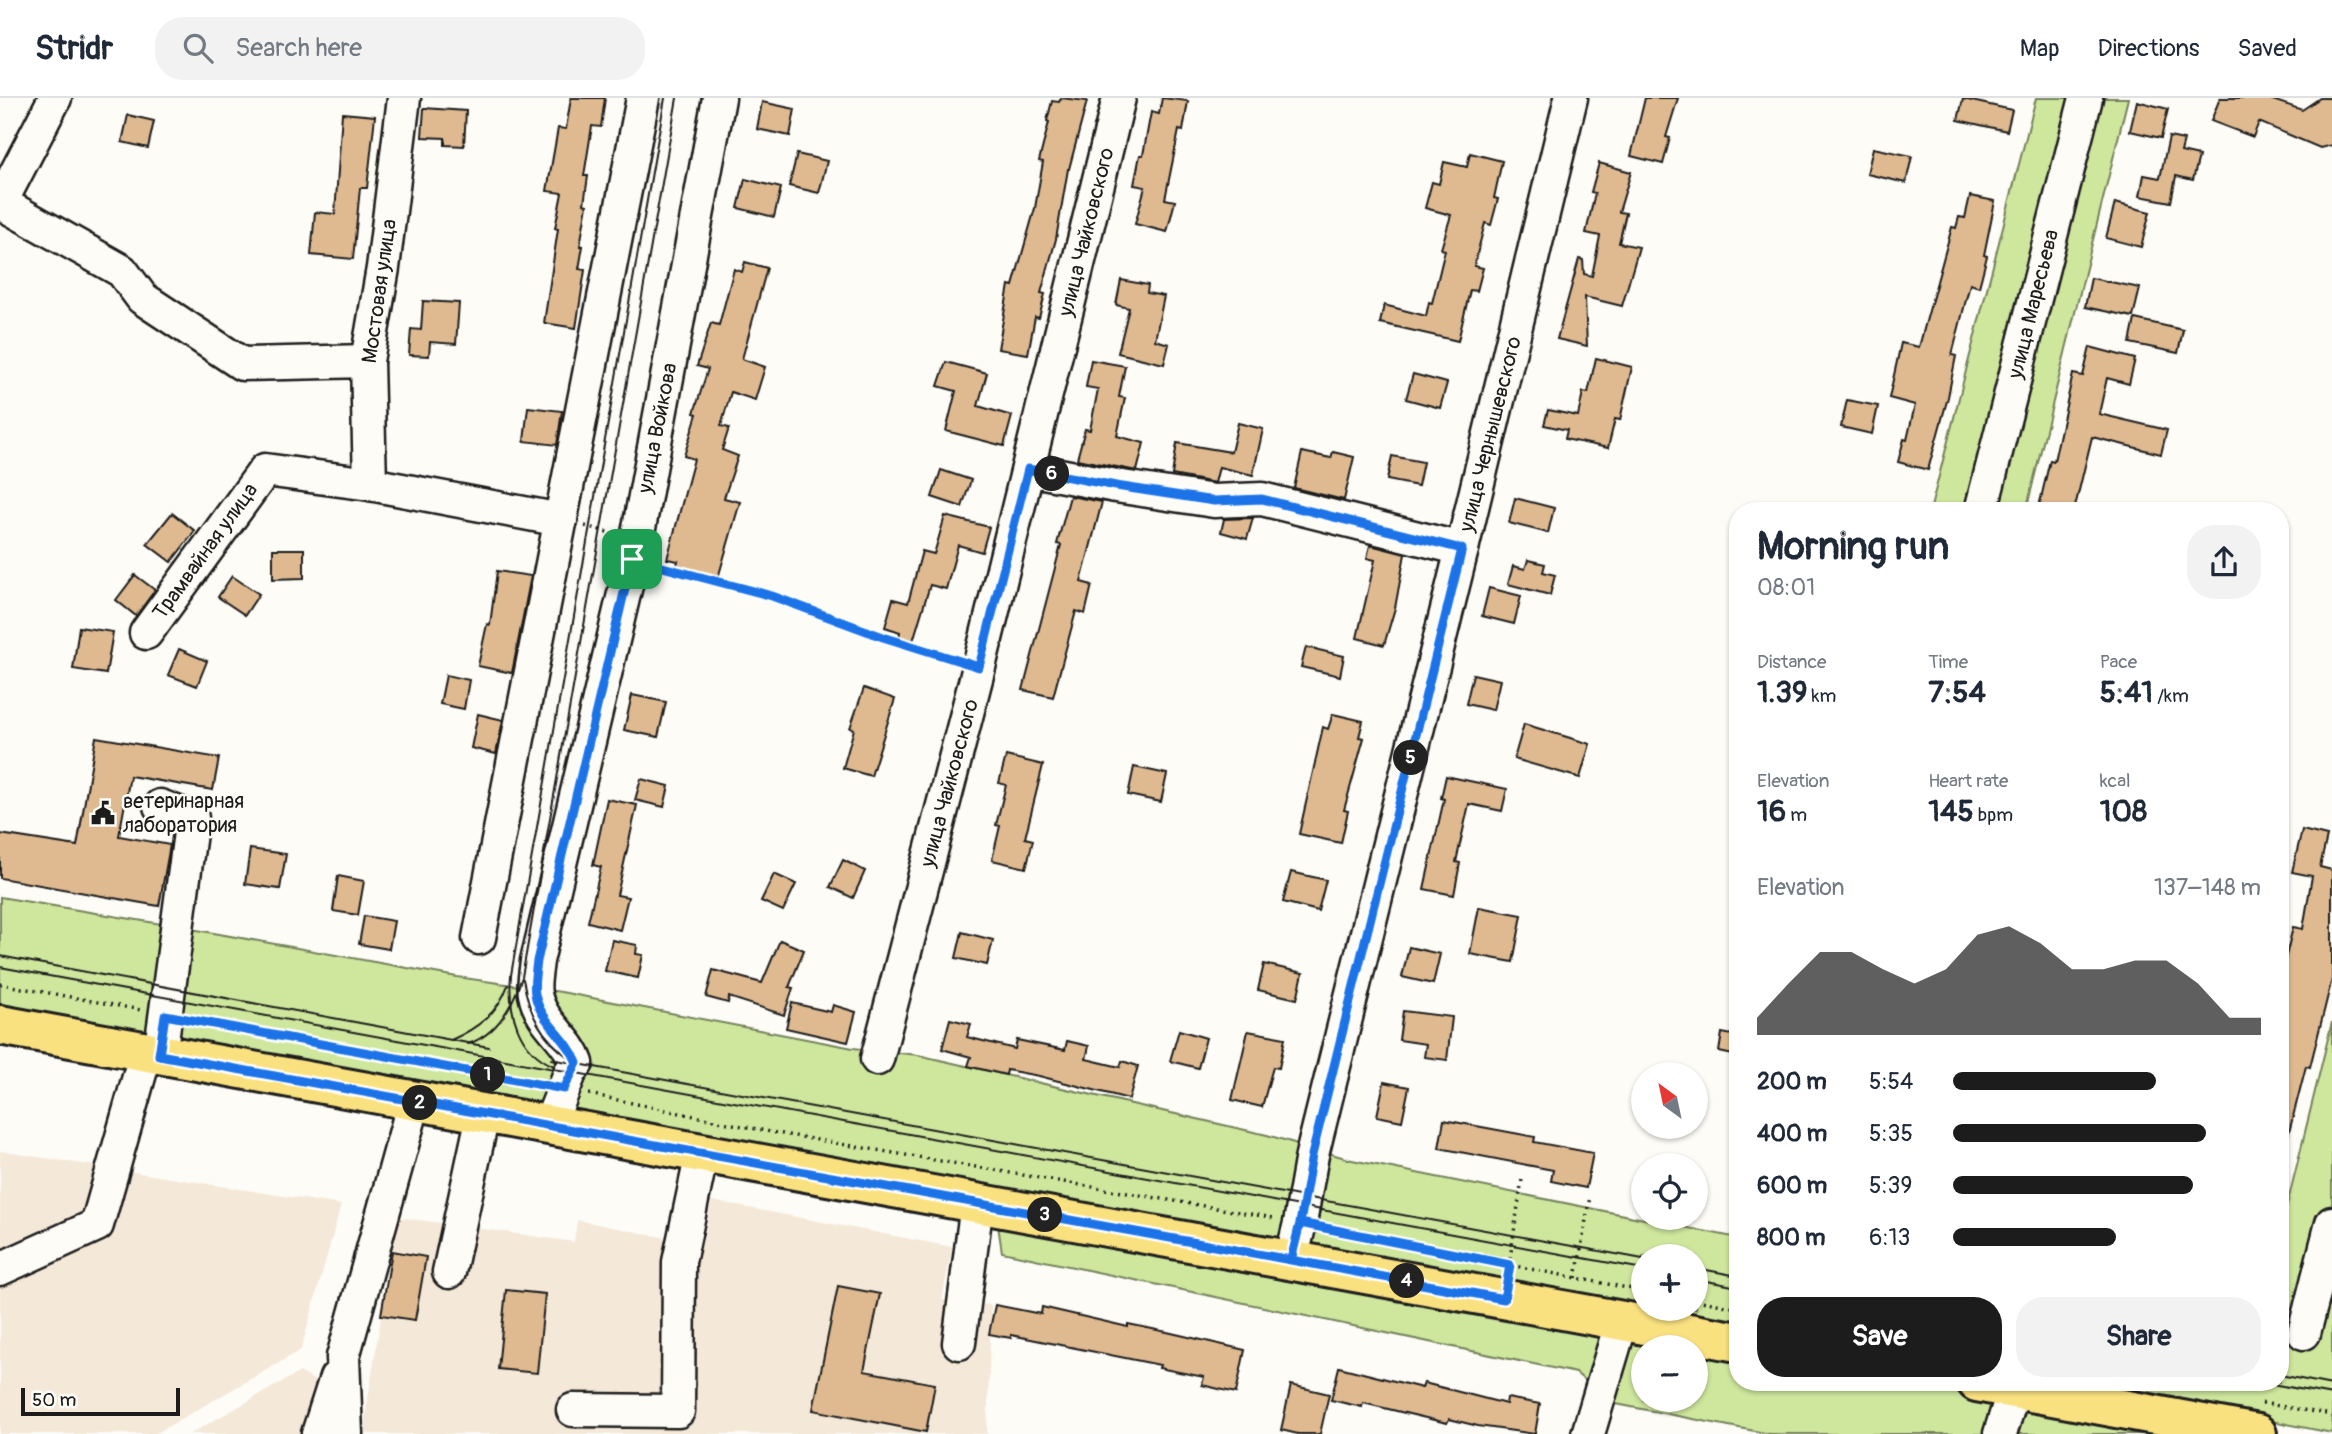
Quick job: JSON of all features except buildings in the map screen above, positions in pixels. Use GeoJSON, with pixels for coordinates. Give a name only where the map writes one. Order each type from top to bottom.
{"type":"FeatureCollection","features":[{"type":"Feature","properties":{"kind":"main road"},"geometry":{"type":"LineString","coordinates":[[0,1025],[1291,1260],[1507,1282],[1631,1305]]}},
{"type":"Feature","properties":{"kind":"main road"},"geometry":{"type":"LineString","coordinates":[[1678,1321],[1729,1339]]}},
{"type":"Feature","properties":{"kind":"main road"},"geometry":{"type":"LineString","coordinates":[[2025,1391],[2257,1434]]}},
{"type":"Feature","properties":{"kind":"street"},"geometry":{"type":"LineString","coordinates":[[55,98],[0,204],[122,271],[142,298],[242,364],[368,361]]}},
{"type":"Feature","properties":{"kind":"street","name":"Мостовая улица"},"geometry":{"type":"LineString","coordinates":[[370,484],[368,361],[383,268],[404,98]]}},
{"type":"Feature","properties":{"kind":"street"},"geometry":{"type":"LineString","coordinates":[[479,937],[643,98]]}},
{"type":"Feature","properties":{"kind":"street","name":"улица Войкова"},"geometry":{"type":"LineString","coordinates":[[564,1089],[577,1063],[573,1050],[545,1020],[534,993],[537,961],[634,549],[719,98]]}},
{"type":"Feature","properties":{"kind":"street","name":"улица Чайковского"},"geometry":{"type":"LineString","coordinates":[[877,1059],[979,667],[1119,98]]}},
{"type":"Feature","properties":{"kind":"street","name":"улица Чернышевского"},"geometry":{"type":"LineString","coordinates":[[1291,1260],[1312,1155],[1571,98]]}},
{"type":"Feature","properties":{"kind":"street","name":"улица Маресьева"},"geometry":{"type":"LineString","coordinates":[[1982,502],[2086,98]]}},
{"type":"Feature","properties":{"kind":"street"},"geometry":{"type":"LineString","coordinates":[[1028,469],[1214,501],[1262,499],[1462,549]]}},
{"type":"Feature","properties":{"kind":"street","name":"Трамвайная улица"},"geometry":{"type":"LineString","coordinates":[[146,633],[265,470],[370,484]]}},
{"type":"Feature","properties":{"kind":"street"},"geometry":{"type":"LineString","coordinates":[[370,484],[561,520]]}},
{"type":"Feature","properties":{"kind":"street"},"geometry":{"type":"LineString","coordinates":[[0,1269],[97,1225],[165,1015],[192,818],[160,806]]}},
{"type":"Feature","properties":{"kind":"street"},"geometry":{"type":"LineString","coordinates":[[549,1126],[564,1089]]}},
{"type":"Feature","properties":{"kind":"street"},"geometry":{"type":"LineString","coordinates":[[318,1434],[343,1356],[414,1102]]}},
{"type":"Feature","properties":{"kind":"street"},"geometry":{"type":"LineString","coordinates":[[449,1272],[484,1115]]}},
{"type":"Feature","properties":{"kind":"street"},"geometry":{"type":"LineString","coordinates":[[573,1410],[678,1411],[679,1262],[702,1153]]}},
{"type":"Feature","properties":{"kind":"street"},"geometry":{"type":"LineString","coordinates":[[959,1343],[977,1203]]}},
{"type":"Feature","properties":{"kind":"street"},"geometry":{"type":"LineString","coordinates":[[2304,1333],[2332,1223]]}},
{"type":"Feature","properties":{"kind":"street"},"geometry":{"type":"LineString","coordinates":[[1588,1434],[1631,1308]]}},
{"type":"Feature","properties":{"kind":"street"},"geometry":{"type":"LineString","coordinates":[[343,1356],[346,1434]]}},
{"type":"Feature","properties":{"kind":"street"},"geometry":{"type":"LineString","coordinates":[[2000,1434],[2013,1391]]}},
{"type":"Feature","properties":{"kind":"path"},"geometry":{"type":"LineString","coordinates":[[561,520],[634,549],[883,637],[979,667]]}},
{"type":"Feature","properties":{"kind":"path"},"geometry":{"type":"LineString","coordinates":[[0,984],[564,1089],[771,1132],[1300,1223],[1507,1282],[1631,1305]]}},
{"type":"Feature","properties":{"kind":"path"},"geometry":{"type":"LineString","coordinates":[[1507,1282],[1522,1179]]}},
{"type":"Feature","properties":{"kind":"path"},"geometry":{"type":"LineString","coordinates":[[1573,1294],[1590,1196]]}},
{"type":"Feature","properties":{"kind":"path"},"geometry":{"type":"LineString","coordinates":[[1708,1302],[1729,1306]]}},
{"type":"Feature","properties":{"kind":"shaded area"},"geometry":{"type":"Polygon","coordinates":[[[0,1151],[341,1205],[301,1350],[155,1434],[0,1434],[0,1151]]]}},
{"type":"Feature","properties":{"kind":"shaded area"},"geometry":{"type":"Polygon","coordinates":[[[712,1201],[952,1247],[942,1300],[991,1305],[987,1434],[365,1434],[365,1418],[397,1217],[574,1242],[577,1220],[702,1245],[712,1201]]]}},
{"type":"Feature","properties":{"kind":"shaded area"},"geometry":{"type":"Polygon","coordinates":[[[300,1372],[336,1393],[338,1434],[190,1434],[300,1372]]]}},
{"type":"Feature","properties":{"kind":"green space"},"geometry":{"type":"Polygon","coordinates":[[[2036,98],[2128,98],[2028,502],[1932,502],[2036,98]]]}},
{"type":"Feature","properties":{"kind":"green space"},"geometry":{"type":"Polygon","coordinates":[[[0,897],[457,977],[561,992],[853,1048],[918,1055],[1267,1135],[1352,1160],[1631,1216],[1631,1230],[1698,1230],[1729,1236],[1729,1327],[1694,1321],[1708,1321],[1708,1244],[1631,1244],[1631,1310],[0,1013],[0,897]]]}},
{"type":"Feature","properties":{"kind":"green space"},"geometry":{"type":"Polygon","coordinates":[[[2332,1022],[2332,1433],[2098,1391],[2289,1391],[2289,1197],[2332,1022]]]}},
{"type":"Feature","properties":{"kind":"green space"},"geometry":{"type":"Polygon","coordinates":[[[997,1219],[1643,1335],[1631,1335],[1631,1407],[1611,1403],[1576,1373],[1002,1252],[997,1219]]]}},
{"type":"Feature","properties":{"kind":"green space"},"geometry":{"type":"Polygon","coordinates":[[[1708,1347],[1729,1350],[1729,1391],[1950,1391],[2000,1400],[1990,1434],[1770,1434],[1657,1412],[1708,1412],[1708,1347]]]}},
{"type":"Feature","properties":{"kind":"green space"},"geometry":{"type":"Polygon","coordinates":[[[2020,1404],[2203,1434],[2010,1434],[2020,1404]]]}},
{"type":"Feature","properties":{"kind":"tram line"},"geometry":{"type":"LineString","coordinates":[[554,1066],[541,1059],[523,1040],[511,1002],[511,975],[665,98]]}},
{"type":"Feature","properties":{"kind":"tram line"},"geometry":{"type":"LineString","coordinates":[[468,1044],[496,1026],[509,1008],[522,977],[677,98]]}},
{"type":"Feature","properties":{"kind":"tram line"},"geometry":{"type":"LineString","coordinates":[[0,956],[489,1047]]}},
{"type":"Feature","properties":{"kind":"tram line"},"geometry":{"type":"LineString","coordinates":[[0,967],[1631,1267]]}},
{"type":"Feature","properties":{"kind":"tram line"},"geometry":{"type":"LineString","coordinates":[[523,979],[538,1025],[552,1043],[571,1059]]}},
{"type":"Feature","properties":{"kind":"tram line"},"geometry":{"type":"LineString","coordinates":[[451,1040],[470,1030],[493,1012],[508,985]]}},
{"type":"Feature","properties":{"kind":"tram line"},"geometry":{"type":"LineString","coordinates":[[551,1059],[1631,1257]]}},
{"type":"Feature","properties":{"kind":"tram line"},"geometry":{"type":"LineString","coordinates":[[1708,1270],[1729,1274]]}},
{"type":"Feature","properties":{"kind":"tram line"},"geometry":{"type":"LineString","coordinates":[[1708,1281],[1729,1285]]}},
{"type":"Feature","properties":{"kind":"tram line"},"geometry":{"type":"LineString","coordinates":[[2289,1377],[2332,1385]]}},
{"type":"Feature","properties":{"kind":"tram line"},"geometry":{"type":"LineString","coordinates":[[2289,1387],[2332,1395]]}},
{"type":"Feature","properties":{"kind":"place","name":"ветеринарная лаборатория"},"geometry":{"type":"Point","coordinates":[103,813]}},
{"type":"Feature","properties":{"kind":"route"},"geometry":{"type":"LineString","coordinates":[[632,559],[537,961],[534,993],[545,1020],[573,1050],[577,1063],[564,1089],[165,1015],[159,1055],[1291,1260],[1300,1223],[1510,1265],[1504,1299],[1291,1260],[1312,1155],[1462,549],[1262,499],[1214,501],[1028,469],[979,667],[883,637],[772,596],[632,559]]}}]}
